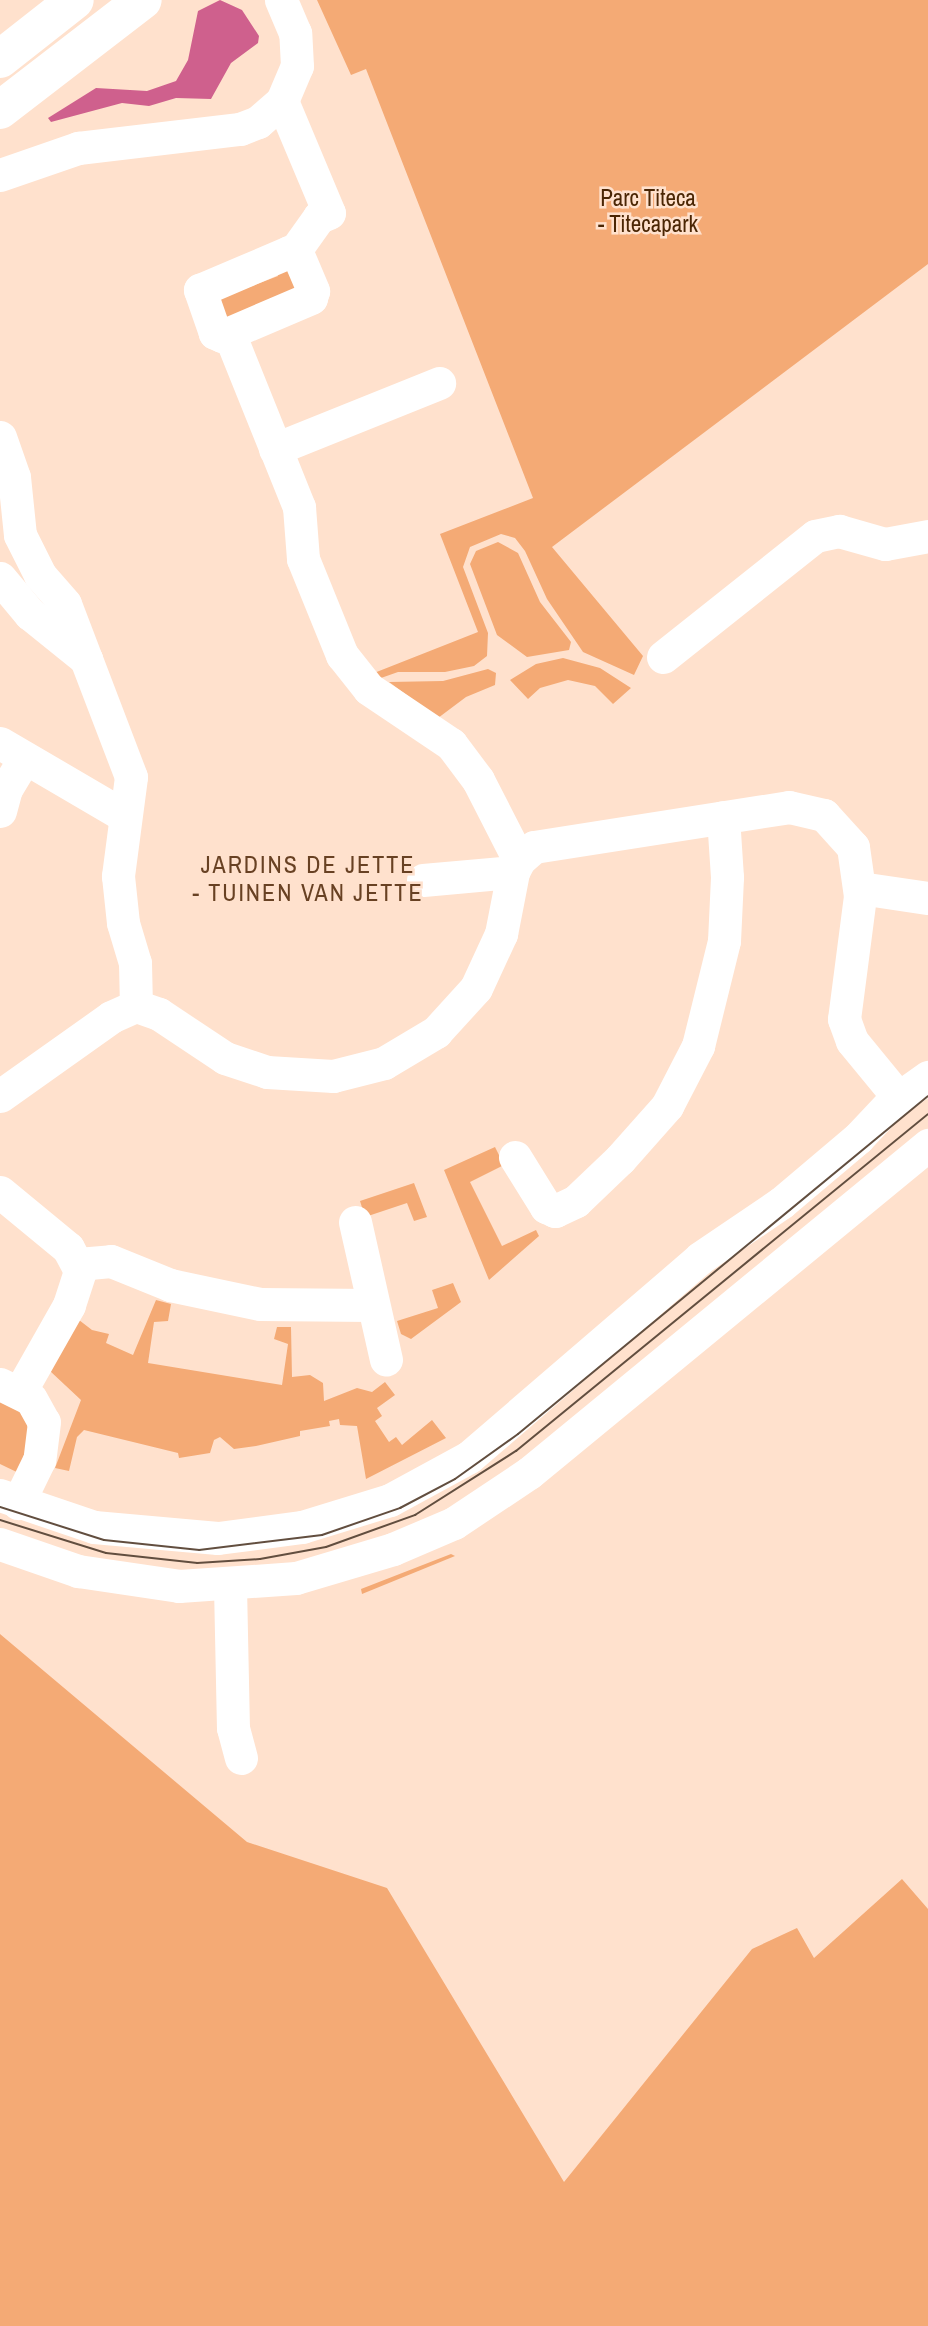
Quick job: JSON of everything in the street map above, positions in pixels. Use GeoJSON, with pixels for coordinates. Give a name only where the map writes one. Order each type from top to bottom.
{"type":"FeatureCollection","features":[{"type":"Feature","properties":{"kind":"main road"},"geometry":{"type":"LineString","coordinates":[[0,59],[75,0]]}},
{"type":"Feature","properties":{"kind":"main road"},"geometry":{"type":"LineString","coordinates":[[0,110],[143,0]]}},
{"type":"Feature","properties":{"kind":"street"},"geometry":{"type":"LineString","coordinates":[[0,175],[78,148],[240,130],[263,118],[282,101],[298,59],[295,33],[281,0]]}},
{"type":"Feature","properties":{"kind":"street"},"geometry":{"type":"LineString","coordinates":[[282,101],[329,213],[319,217],[294,252],[200,290],[213,331],[219,336],[229,333],[311,299],[313,291],[294,252]]}},
{"type":"Feature","properties":{"kind":"street"},"geometry":{"type":"LineString","coordinates":[[229,333],[299,507],[305,565],[346,663],[369,689],[452,744],[478,779],[516,866]]}},
{"type":"Feature","properties":{"kind":"street"},"geometry":{"type":"LineString","coordinates":[[275,449],[439,383]]}},
{"type":"Feature","properties":{"kind":"street"},"geometry":{"type":"LineString","coordinates":[[0,437],[14,477],[20,535],[40,575],[65,604],[131,777],[133,787],[123,815],[120,900],[135,963],[136,1006]]}},
{"type":"Feature","properties":{"kind":"street"},"geometry":{"type":"LineString","coordinates":[[663,657],[815,536],[839,531],[886,544],[928,536]]}},
{"type":"Feature","properties":{"kind":"street"},"geometry":{"type":"LineString","coordinates":[[0,578],[30,614],[86,659]]}},
{"type":"Feature","properties":{"kind":"street"},"geometry":{"type":"LineString","coordinates":[[0,811],[12,752],[123,815]]}},
{"type":"Feature","properties":{"kind":"street"},"geometry":{"type":"LineString","coordinates":[[0,1096],[111,1017],[136,1006],[159,1014],[225,1058],[267,1072],[333,1076],[384,1063],[436,1032],[476,988],[501,934],[516,866],[534,847],[554,841],[789,807],[824,815],[853,847],[860,888],[844,1019],[852,1041],[898,1097]]}},
{"type":"Feature","properties":{"kind":"street"},"geometry":{"type":"LineString","coordinates":[[514,1157],[546,1208],[555,1211],[576,1200],[611,1168],[667,1106],[698,1046],[724,942],[727,877],[723,817]]}},
{"type":"Feature","properties":{"kind":"street"},"geometry":{"type":"LineString","coordinates":[[423,880],[516,866]]}},
{"type":"Feature","properties":{"kind":"street"},"geometry":{"type":"LineString","coordinates":[[860,888],[928,898]]}},
{"type":"Feature","properties":{"kind":"street"},"geometry":{"type":"LineString","coordinates":[[0,1192],[68,1248],[78,1264],[79,1282],[69,1305],[10,1387],[39,1410],[45,1436],[39,1460],[9,1499],[104,1528],[218,1538],[311,1525],[390,1500],[469,1457],[701,1258],[781,1203],[829,1163],[898,1097],[928,1077]]}},
{"type":"Feature","properties":{"kind":"street"},"geometry":{"type":"LineString","coordinates":[[0,1544],[78,1571],[158,1584],[230,1586],[296,1578],[361,1561],[454,1523],[501,1493],[928,1145]]}},
{"type":"Feature","properties":{"kind":"street"},"geometry":{"type":"LineString","coordinates":[[355,1222],[371,1305],[386,1360]]}},
{"type":"Feature","properties":{"kind":"street"},"geometry":{"type":"LineString","coordinates":[[78,1264],[111,1261],[170,1285],[260,1304],[371,1305]]}},
{"type":"Feature","properties":{"kind":"street"},"geometry":{"type":"LineString","coordinates":[[230,1586],[233,1728],[241,1758]]}},
{"type":"Feature","properties":{"kind":"green space","name":"Parc Titeca - Titecapark"},"geometry":{"type":"Polygon","coordinates":[[[317,0],[928,0],[928,264],[552,547],[643,656],[634,675],[583,652],[547,599],[525,551],[515,538],[501,534],[470,547],[463,567],[488,633],[487,656],[474,666],[445,672],[398,672],[381,678],[374,673],[478,632],[440,534],[533,498],[366,69],[351,75],[317,0]]]}},
{"type":"Feature","properties":{"kind":"green space"},"geometry":{"type":"Polygon","coordinates":[[[291,264],[305,286],[222,326],[210,297],[223,297],[278,276],[276,270],[291,264]]]}},
{"type":"Feature","properties":{"kind":"green space"},"geometry":{"type":"Polygon","coordinates":[[[498,542],[518,553],[540,602],[571,642],[569,650],[527,657],[497,635],[470,564],[476,551],[498,542]]]}},
{"type":"Feature","properties":{"kind":"green space"},"geometry":{"type":"Polygon","coordinates":[[[563,658],[600,668],[631,688],[613,704],[595,686],[568,680],[540,688],[528,699],[510,680],[536,664],[563,658]]]}},
{"type":"Feature","properties":{"kind":"green space"},"geometry":{"type":"Polygon","coordinates":[[[488,669],[496,673],[495,685],[466,697],[438,718],[389,682],[443,681],[488,669]]]}},
{"type":"Feature","properties":{"kind":"green space"},"geometry":{"type":"Polygon","coordinates":[[[495,1147],[504,1165],[470,1182],[502,1246],[536,1230],[539,1236],[489,1280],[444,1170],[495,1147]]]}},
{"type":"Feature","properties":{"kind":"green space"},"geometry":{"type":"Polygon","coordinates":[[[414,1183],[427,1217],[414,1221],[407,1203],[365,1217],[360,1201],[414,1183]]]}},
{"type":"Feature","properties":{"kind":"green space"},"geometry":{"type":"Polygon","coordinates":[[[453,1283],[461,1302],[411,1339],[401,1334],[397,1321],[438,1308],[432,1290],[453,1283]]]}},
{"type":"Feature","properties":{"kind":"green space"},"geometry":{"type":"Polygon","coordinates":[[[156,1300],[171,1304],[168,1321],[154,1322],[148,1363],[282,1385],[288,1344],[274,1339],[277,1327],[291,1327],[292,1377],[310,1375],[323,1383],[324,1401],[357,1388],[372,1392],[385,1382],[395,1395],[377,1408],[382,1416],[375,1421],[389,1442],[396,1437],[402,1445],[432,1420],[446,1438],[366,1479],[357,1426],[340,1425],[339,1419],[329,1421],[330,1426],[300,1431],[300,1436],[256,1446],[234,1449],[220,1437],[214,1440],[210,1453],[179,1458],[178,1453],[84,1430],[77,1437],[69,1471],[55,1468],[81,1400],[50,1371],[79,1320],[92,1330],[109,1334],[106,1343],[133,1355],[156,1300]]]}},
{"type":"Feature","properties":{"kind":"green space"},"geometry":{"type":"Polygon","coordinates":[[[0,1390],[32,1409],[25,1476],[0,1464],[0,1390]]]}},
{"type":"Feature","properties":{"kind":"green space"},"geometry":{"type":"Polygon","coordinates":[[[451,1554],[455,1556],[362,1594],[361,1589],[451,1554]]]}},
{"type":"Feature","properties":{"kind":"green space"},"geometry":{"type":"Polygon","coordinates":[[[0,1634],[247,1842],[387,1888],[564,2182],[752,1949],[797,1928],[814,1958],[902,1879],[928,1909],[928,2326],[0,2326],[0,1634]]]}},
{"type":"Feature","properties":{"kind":"shaded area"},"geometry":{"type":"Polygon","coordinates":[[[220,0],[242,10],[259,36],[258,43],[231,63],[211,99],[176,98],[149,106],[122,103],[51,122],[48,118],[96,88],[147,91],[176,81],[188,60],[198,11],[220,0]]]}},
{"type":"Feature","properties":{"kind":"tram line"},"geometry":{"type":"LineString","coordinates":[[0,1507],[104,1540],[199,1550],[322,1535],[400,1508],[455,1479],[518,1434],[928,1096]]}},
{"type":"Feature","properties":{"kind":"tram line"},"geometry":{"type":"LineString","coordinates":[[0,1520],[106,1553],[197,1563],[260,1559],[326,1547],[415,1515],[516,1451],[928,1114]]}},
{"type":"Feature","properties":{"kind":"district","name":"JARDINS DE JETTE - TUINEN VAN JETTE"},"geometry":{"type":"Point","coordinates":[308,879]}}]}
